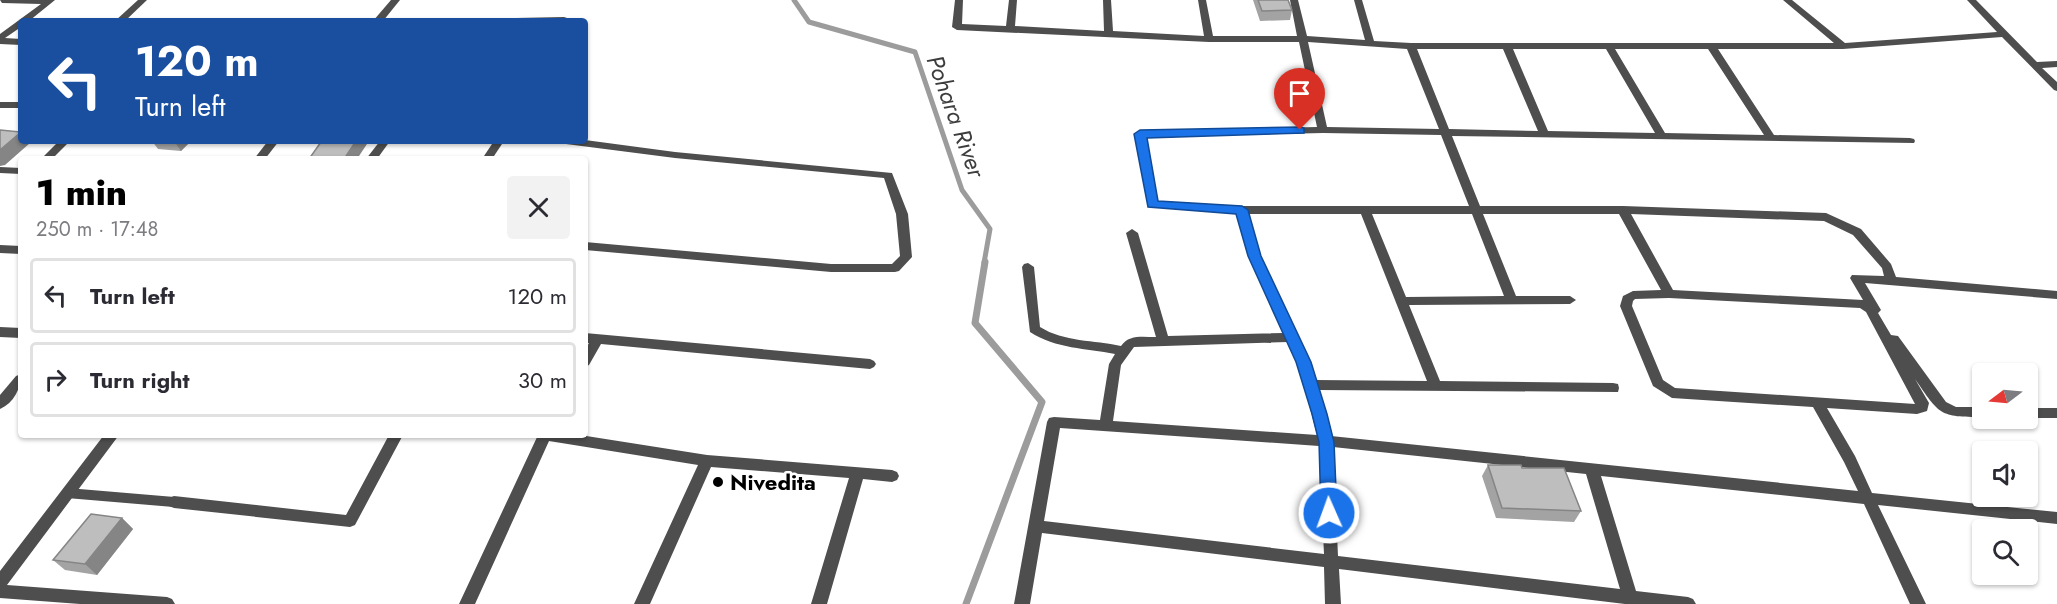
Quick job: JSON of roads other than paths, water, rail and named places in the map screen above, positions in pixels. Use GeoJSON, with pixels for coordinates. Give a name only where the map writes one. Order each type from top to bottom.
{"type":"FeatureCollection","features":[{"type":"Feature","properties":{"kind":"street"},"geometry":{"type":"LineString","coordinates":[[2,0],[50,1]]}},
{"type":"Feature","properties":{"kind":"street"},"geometry":{"type":"LineString","coordinates":[[123,18],[143,0]]}},
{"type":"Feature","properties":{"kind":"street"},"geometry":{"type":"LineString","coordinates":[[381,18],[396,0]]}},
{"type":"Feature","properties":{"kind":"street"},"geometry":{"type":"LineString","coordinates":[[959,0],[957,27],[1209,39],[1304,39],[1411,46],[1843,46],[2004,34]]}},
{"type":"Feature","properties":{"kind":"street"},"geometry":{"type":"LineString","coordinates":[[1010,29],[1013,0]]}},
{"type":"Feature","properties":{"kind":"street"},"geometry":{"type":"LineString","coordinates":[[1107,0],[1109,35]]}},
{"type":"Feature","properties":{"kind":"street"},"geometry":{"type":"LineString","coordinates":[[1202,0],[1209,39]]}},
{"type":"Feature","properties":{"kind":"street"},"geometry":{"type":"LineString","coordinates":[[1294,0],[1323,130]]}},
{"type":"Feature","properties":{"kind":"street"},"geometry":{"type":"LineString","coordinates":[[1358,0],[1370,44]]}},
{"type":"Feature","properties":{"kind":"street"},"geometry":{"type":"LineString","coordinates":[[1971,0],[2057,88]]}},
{"type":"Feature","properties":{"kind":"street"},"geometry":{"type":"LineString","coordinates":[[27,18],[50,1]]}},
{"type":"Feature","properties":{"kind":"street"},"geometry":{"type":"LineString","coordinates":[[1792,1],[1843,46]]}},
{"type":"Feature","properties":{"kind":"street"},"geometry":{"type":"LineString","coordinates":[[0,40],[18,25]]}},
{"type":"Feature","properties":{"kind":"street"},"geometry":{"type":"LineString","coordinates":[[0,40],[18,42]]}},
{"type":"Feature","properties":{"kind":"street"},"geometry":{"type":"LineString","coordinates":[[1411,46],[1478,209],[1512,300]]}},
{"type":"Feature","properties":{"kind":"street"},"geometry":{"type":"LineString","coordinates":[[1507,46],[1544,133]]}},
{"type":"Feature","properties":{"kind":"street"},"geometry":{"type":"LineString","coordinates":[[1609,46],[1661,135]]}},
{"type":"Feature","properties":{"kind":"street"},"geometry":{"type":"LineString","coordinates":[[1711,46],[1770,137]]}},
{"type":"Feature","properties":{"kind":"street"},"geometry":{"type":"LineString","coordinates":[[2034,65],[2057,64]]}},
{"type":"Feature","properties":{"kind":"street"},"geometry":{"type":"LineString","coordinates":[[0,105],[18,105]]}},
{"type":"Feature","properties":{"kind":"street"},"geometry":{"type":"LineString","coordinates":[[1891,279],[1887,267],[1857,232],[1826,217],[1623,210],[1242,210],[1153,204],[1140,134],[1323,130],[1445,131],[1910,141]]}},
{"type":"Feature","properties":{"kind":"street"},"geometry":{"type":"LineString","coordinates":[[49,156],[62,144]]}},
{"type":"Feature","properties":{"kind":"street"},"geometry":{"type":"LineString","coordinates":[[262,156],[272,144]]}},
{"type":"Feature","properties":{"kind":"street"},"geometry":{"type":"LineString","coordinates":[[373,156],[383,144]]}},
{"type":"Feature","properties":{"kind":"street"},"geometry":{"type":"LineString","coordinates":[[588,144],[675,155],[888,175],[902,214],[906,257],[895,268],[831,268],[588,246]]}},
{"type":"Feature","properties":{"kind":"street"},"geometry":{"type":"LineString","coordinates":[[0,170],[18,171]]}},
{"type":"Feature","properties":{"kind":"street"},"geometry":{"type":"LineString","coordinates":[[1365,209],[1435,386]]}},
{"type":"Feature","properties":{"kind":"street"},"geometry":{"type":"LineString","coordinates":[[1242,210],[1255,256],[1304,362],[1326,442],[1333,604]]}},
{"type":"Feature","properties":{"kind":"street"},"geometry":{"type":"LineString","coordinates":[[1623,210],[1668,294]]}},
{"type":"Feature","properties":{"kind":"street"},"geometry":{"type":"LineString","coordinates":[[1132,232],[1163,340]]}},
{"type":"Feature","properties":{"kind":"street"},"geometry":{"type":"LineString","coordinates":[[0,249],[18,250]]}},
{"type":"Feature","properties":{"kind":"street"},"geometry":{"type":"LineString","coordinates":[[1028,267],[1034,329],[1044,337],[1057,341],[1102,345],[1124,351]]}},
{"type":"Feature","properties":{"kind":"street"},"geometry":{"type":"LineString","coordinates":[[1972,412],[1955,412],[1941,405],[1855,280],[1856,278],[1861,276],[2057,295]]}},
{"type":"Feature","properties":{"kind":"street"},"geometry":{"type":"LineString","coordinates":[[1668,294],[1855,302],[1870,309],[1922,403],[1922,407],[1917,410],[1672,393],[1658,383],[1626,306],[1627,299],[1633,296],[1668,294]]}},
{"type":"Feature","properties":{"kind":"street"},"geometry":{"type":"LineString","coordinates":[[1402,301],[1570,300]]}},
{"type":"Feature","properties":{"kind":"street"},"geometry":{"type":"LineString","coordinates":[[0,332],[18,333]]}},
{"type":"Feature","properties":{"kind":"street"},"geometry":{"type":"LineString","coordinates":[[1106,426],[1115,364],[1130,342],[1292,337]]}},
{"type":"Feature","properties":{"kind":"street"},"geometry":{"type":"LineString","coordinates":[[591,338],[870,364]]}},
{"type":"Feature","properties":{"kind":"street"},"geometry":{"type":"LineString","coordinates":[[0,404],[18,383]]}},
{"type":"Feature","properties":{"kind":"street"},"geometry":{"type":"LineString","coordinates":[[1311,385],[1613,388]]}},
{"type":"Feature","properties":{"kind":"street"},"geometry":{"type":"LineString","coordinates":[[1817,404],[1870,499],[1918,604]]}},
{"type":"Feature","properties":{"kind":"street"},"geometry":{"type":"LineString","coordinates":[[2038,413],[2057,413]]}},
{"type":"Feature","properties":{"kind":"street"},"geometry":{"type":"LineString","coordinates":[[1022,604],[1054,422],[1326,442],[2057,518]]}},
{"type":"Feature","properties":{"kind":"street"},"geometry":{"type":"LineString","coordinates":[[0,583],[110,438]]}},
{"type":"Feature","properties":{"kind":"street"},"geometry":{"type":"LineString","coordinates":[[174,502],[350,521],[394,438]]}},
{"type":"Feature","properties":{"kind":"street"},"geometry":{"type":"LineString","coordinates":[[467,604],[545,438]]}},
{"type":"Feature","properties":{"kind":"street"},"geometry":{"type":"LineString","coordinates":[[565,438],[707,461],[892,476]]}},
{"type":"Feature","properties":{"kind":"street"},"geometry":{"type":"LineString","coordinates":[[642,604],[707,461]]}},
{"type":"Feature","properties":{"kind":"street"},"geometry":{"type":"LineString","coordinates":[[1592,470],[1632,601]]}},
{"type":"Feature","properties":{"kind":"street"},"geometry":{"type":"LineString","coordinates":[[819,604],[858,472]]}},
{"type":"Feature","properties":{"kind":"street"},"geometry":{"type":"LineString","coordinates":[[1036,526],[1331,560],[1632,601],[1688,604]]}},
{"type":"Feature","properties":{"kind":"street"},"geometry":{"type":"LineString","coordinates":[[0,591],[167,604]]}},
{"type":"Feature","properties":{"kind":"lane"},"geometry":{"type":"LineString","coordinates":[[67,493],[174,502]]}},
{"type":"Feature","properties":{"kind":"waterway","name":"Pohara River"},"geometry":{"type":"LineString","coordinates":[[794,0],[809,22],[915,52],[962,190],[990,229],[984,263]]}},
{"type":"Feature","properties":{"kind":"waterway","name":"Pohara River"},"geometry":{"type":"LineString","coordinates":[[966,604],[1042,402],[975,323],[985,262]]}},
{"type":"Feature","properties":{"kind":"place","name":"Nivedita"},"geometry":{"type":"Point","coordinates":[718,482]}}]}
